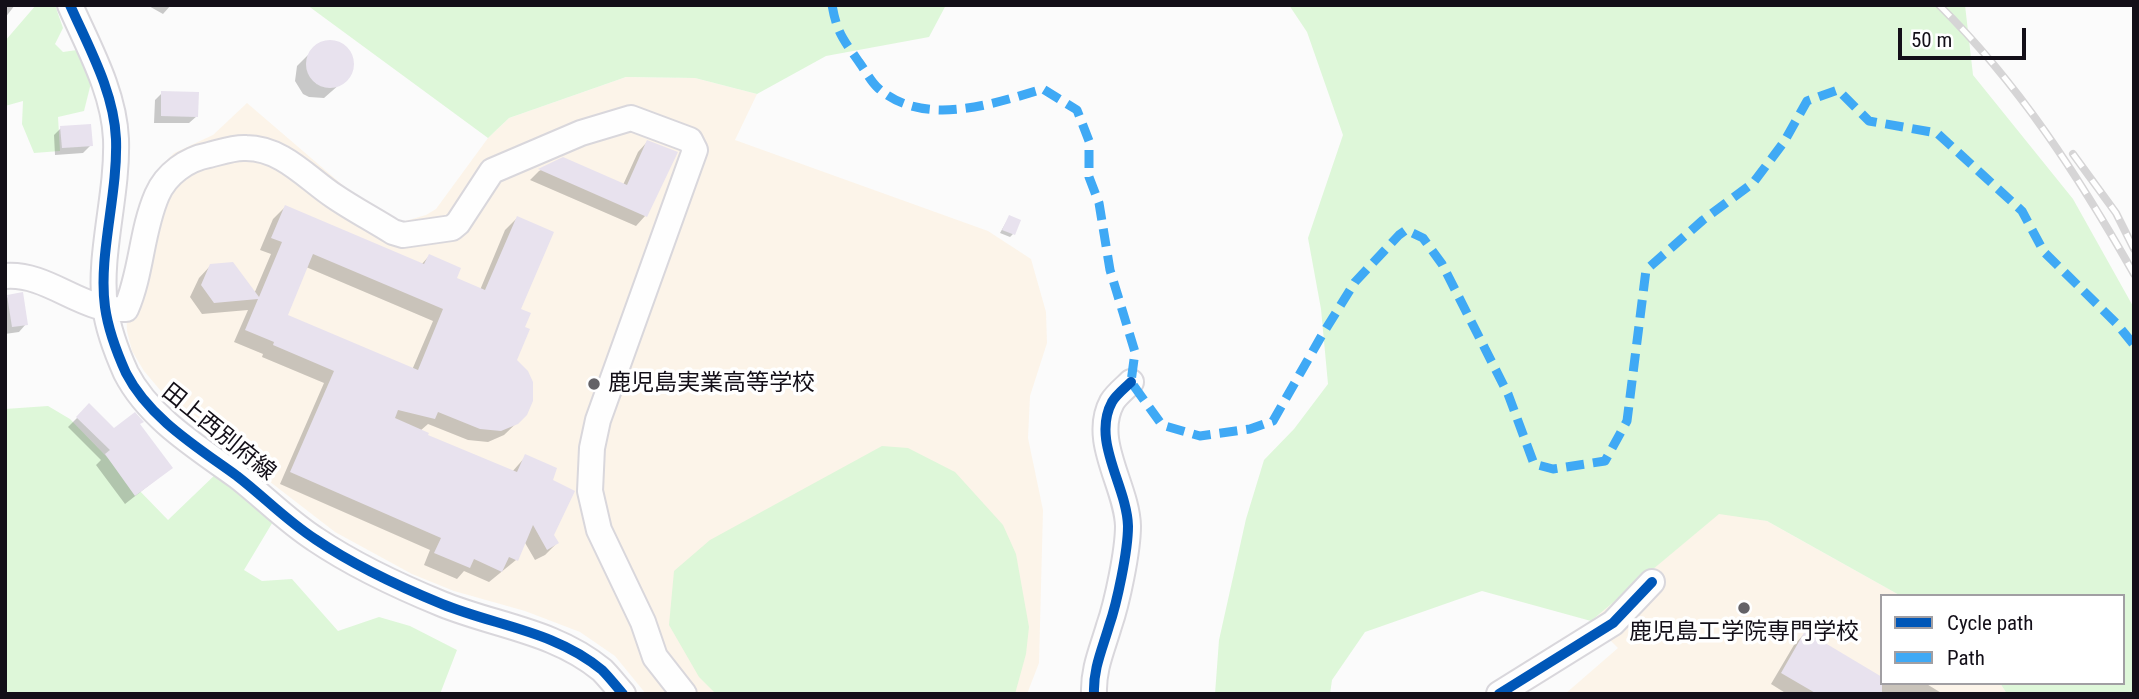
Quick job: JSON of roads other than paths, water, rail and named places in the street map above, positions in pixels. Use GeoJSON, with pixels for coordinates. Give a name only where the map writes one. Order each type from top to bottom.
{"type":"FeatureCollection","features":[{"type":"Feature","properties":{"kind":"street","name":"田上西別府線"},"geometry":{"type":"LineString","coordinates":[[70,5],[102,77],[112,110],[116,136],[116,178],[103,277],[105,309],[116,349],[139,394],[159,416],[313,538],[359,566],[412,592],[446,606],[525,629],[560,643],[603,671],[623,694]]}},
{"type":"Feature","properties":{"kind":"street"},"geometry":{"type":"LineString","coordinates":[[5,276],[35,279],[105,309],[126,309],[134,290],[148,220],[158,193],[174,171],[197,157],[247,148],[272,154],[301,169],[332,195],[393,232],[403,235],[452,228],[492,171],[581,132],[631,118],[690,140],[695,150],[598,420],[592,447],[590,491],[599,530],[643,622],[656,657],[684,694]]}},
{"type":"Feature","properties":{"kind":"street"},"geometry":{"type":"LineString","coordinates":[[1094,694],[1097,660],[1110,624],[1127,544],[1128,525],[1125,504],[1105,432],[1113,400],[1131,382]]}},
{"type":"Feature","properties":{"kind":"street"},"geometry":{"type":"LineString","coordinates":[[1499,694],[1613,623],[1652,582]]}},
{"type":"Feature","properties":{"kind":"railway"},"geometry":{"type":"LineString","coordinates":[[1939,5],[1995,67],[2046,133],[2092,202],[2134,274]]}},
{"type":"Feature","properties":{"kind":"railway"},"geometry":{"type":"LineString","coordinates":[[2073,154],[2116,213],[2134,249]]}},
{"type":"Feature","properties":{"kind":"place","name":"鹿児島実業高等学校"},"geometry":{"type":"Point","coordinates":[594,384]}},
{"type":"Feature","properties":{"kind":"place","name":"鹿児島工学院専門学校"},"geometry":{"type":"Point","coordinates":[1744,608]}}]}
